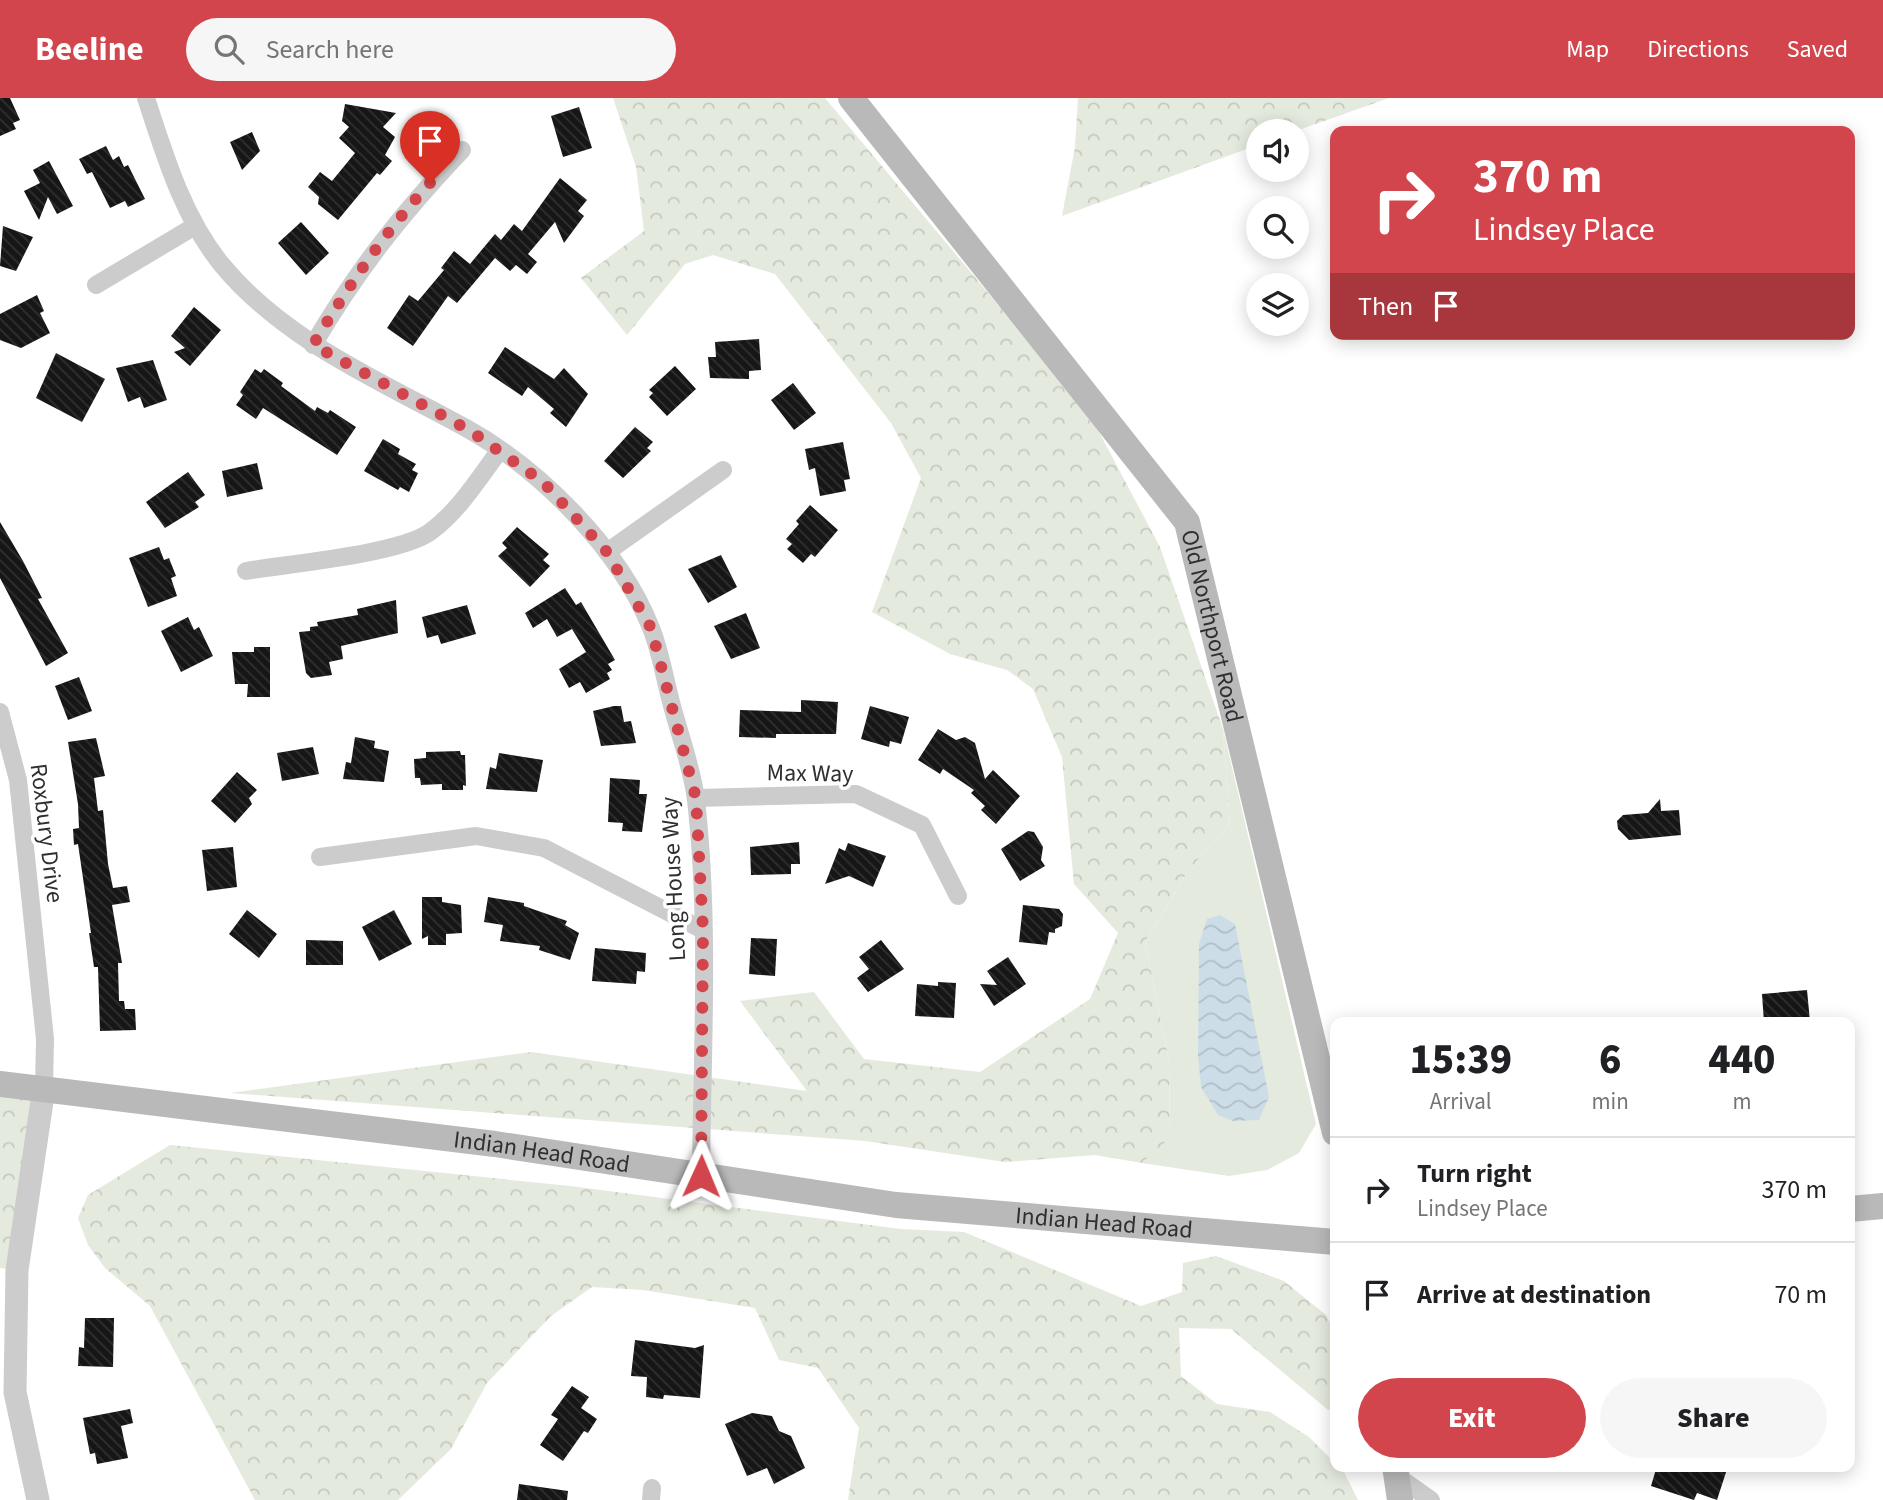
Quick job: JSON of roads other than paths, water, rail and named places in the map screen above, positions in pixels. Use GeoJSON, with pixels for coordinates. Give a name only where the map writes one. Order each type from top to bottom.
{"type":"FeatureCollection","features":[{"type":"Feature","properties":{"kind":"main road","name":"Old Northport Road"},"geometry":{"type":"LineString","coordinates":[[851,98],[1030,320],[1187,522],[1330,1112]]}},
{"type":"Feature","properties":{"kind":"main road","name":"Indian Head Road"},"geometry":{"type":"LineString","coordinates":[[0,1084],[495,1144],[896,1205],[1330,1242]]}},
{"type":"Feature","properties":{"kind":"main road"},"geometry":{"type":"LineString","coordinates":[[1855,1209],[1883,1206]]}},
{"type":"Feature","properties":{"kind":"street","name":"Long House Way"},"geometry":{"type":"LineString","coordinates":[[146,98],[165,158],[195,226],[222,264],[252,297],[313,345],[500,450],[543,482],[607,552],[651,628],[696,798],[703,930],[701,1176]]}},
{"type":"Feature","properties":{"kind":"street"},"geometry":{"type":"LineString","coordinates":[[313,345],[348,286],[375,248],[462,150]]}},
{"type":"Feature","properties":{"kind":"street"},"geometry":{"type":"LineString","coordinates":[[96,285],[195,226]]}},
{"type":"Feature","properties":{"kind":"street"},"geometry":{"type":"LineString","coordinates":[[246,571],[390,548],[429,533],[458,505],[500,450]]}},
{"type":"Feature","properties":{"kind":"street"},"geometry":{"type":"LineString","coordinates":[[607,552],[723,470]]}},
{"type":"Feature","properties":{"kind":"street","name":"Roxbury Drive"},"geometry":{"type":"LineString","coordinates":[[0,712],[18,780],[45,1039],[44,1088]]}},
{"type":"Feature","properties":{"kind":"street","name":"Max Way"},"geometry":{"type":"LineString","coordinates":[[696,798],[856,794],[922,825],[958,896]]}},
{"type":"Feature","properties":{"kind":"street"},"geometry":{"type":"LineString","coordinates":[[320,857],[475,836],[544,848],[703,930]]}},
{"type":"Feature","properties":{"kind":"street"},"geometry":{"type":"LineString","coordinates":[[38,1500],[8,1391],[18,1270],[44,1088]]}},
{"type":"Feature","properties":{"kind":"street"},"geometry":{"type":"LineString","coordinates":[[1398,1481],[1431,1500]]}},
{"type":"Feature","properties":{"kind":"water"},"geometry":{"type":"Polygon","coordinates":[[[1220,915],[1235,924],[1269,1097],[1259,1120],[1233,1121],[1218,1115],[1201,1087],[1198,1055],[1199,944],[1207,919],[1220,915]]]}}]}
